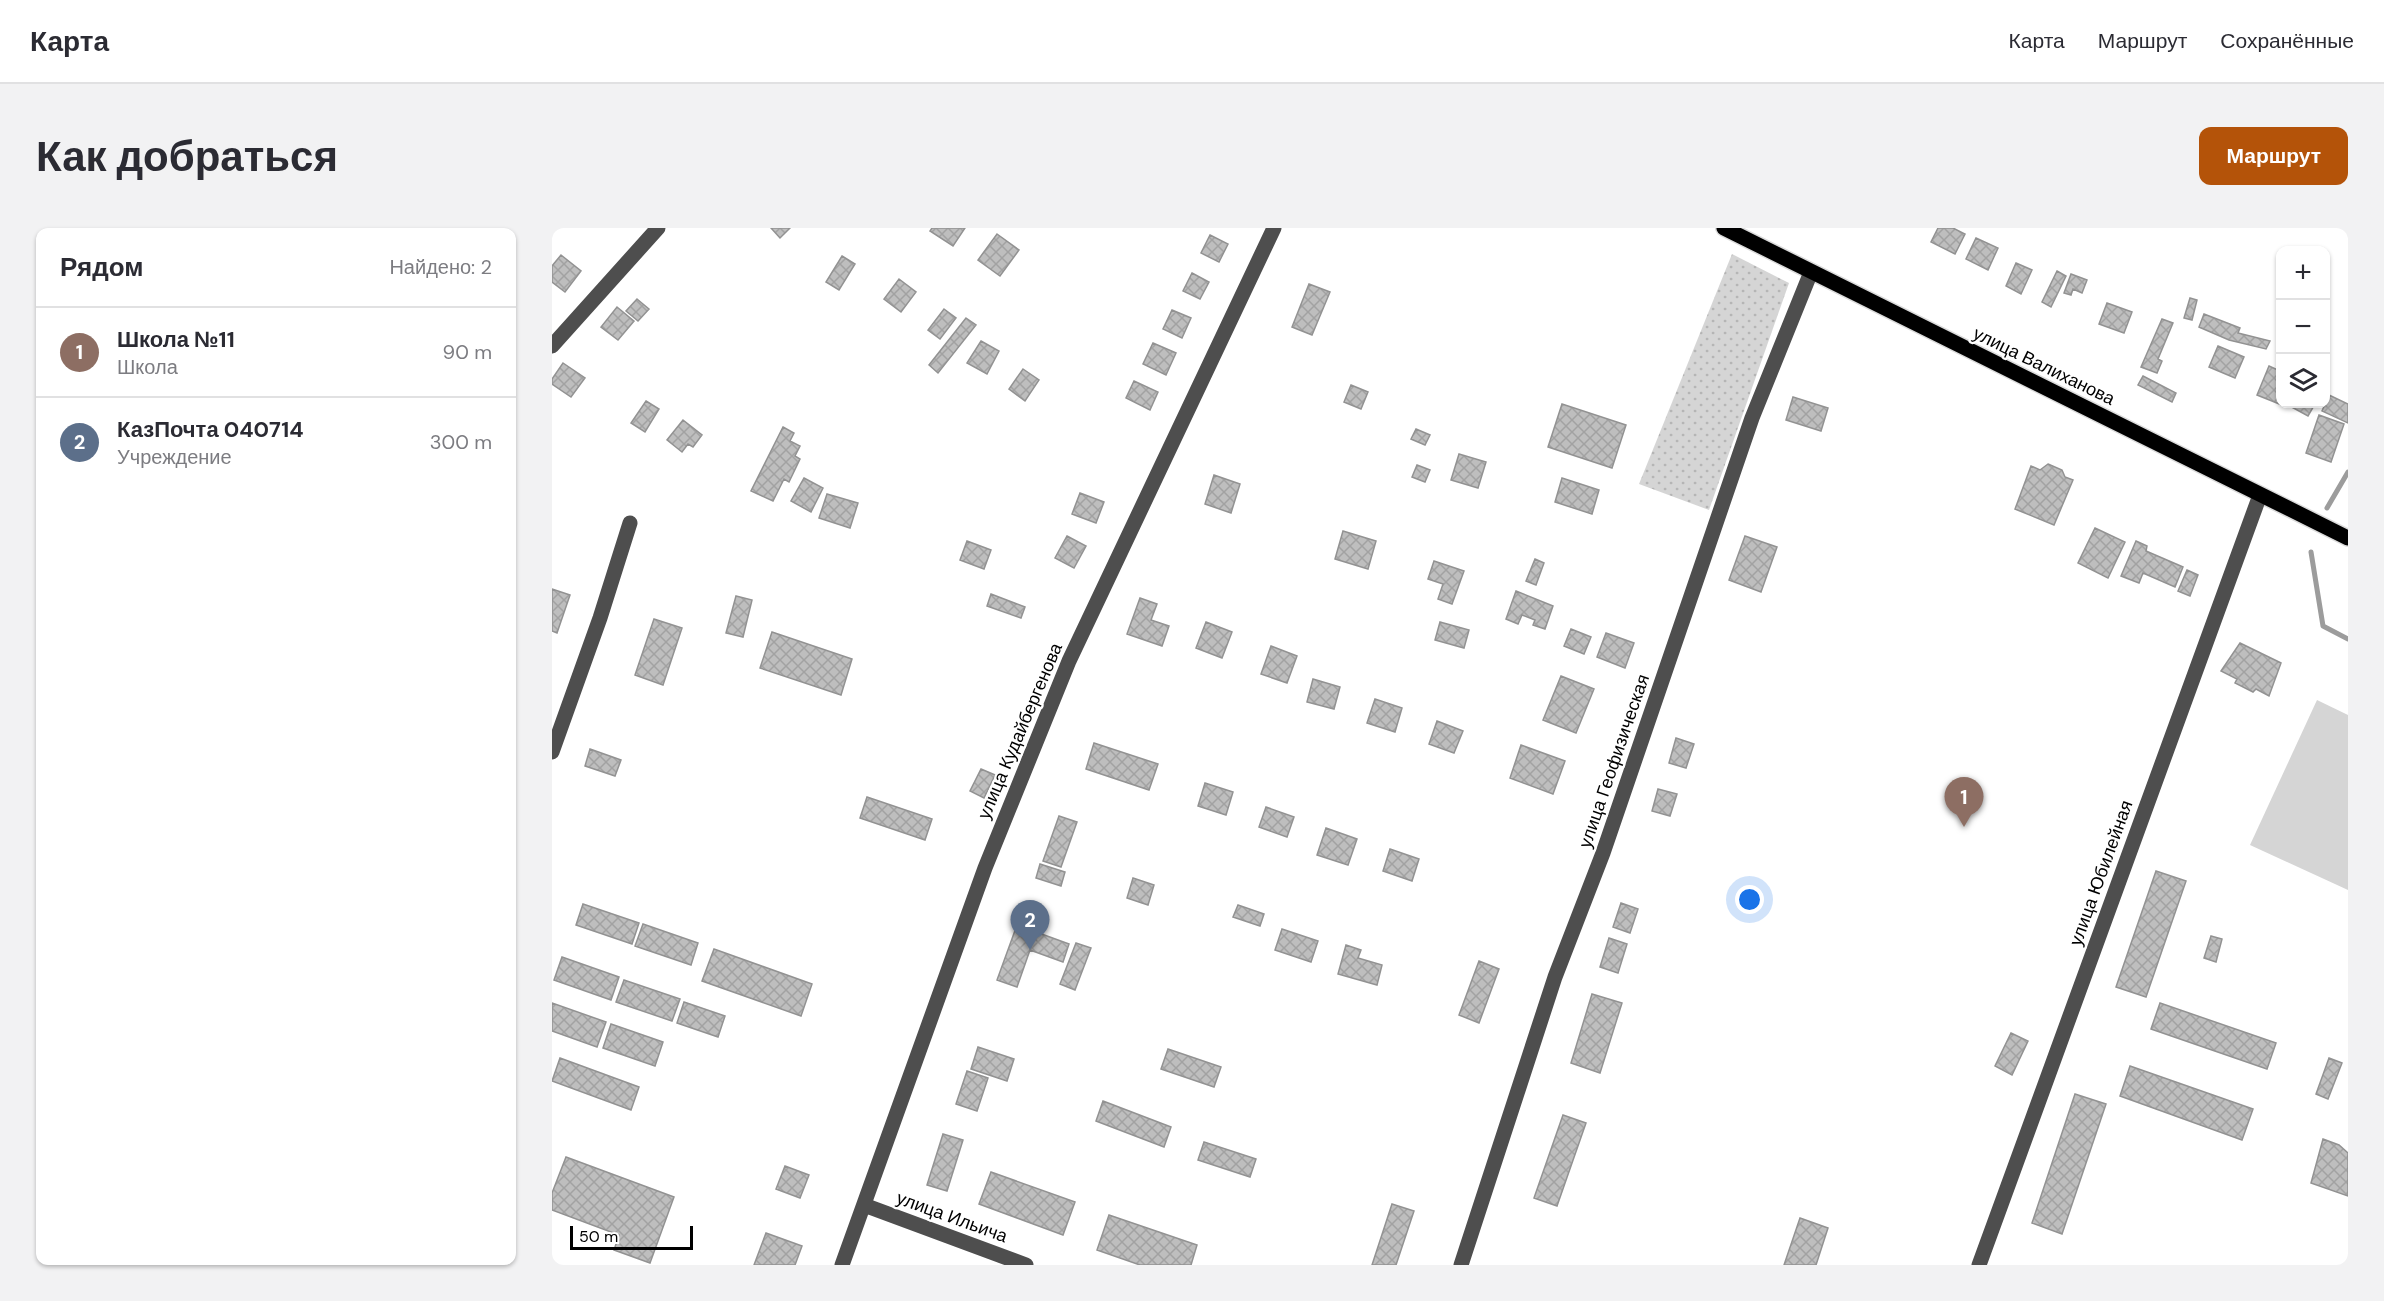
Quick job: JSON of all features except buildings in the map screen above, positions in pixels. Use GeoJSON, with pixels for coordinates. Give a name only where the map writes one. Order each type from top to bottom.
{"type":"FeatureCollection","features":[{"type":"Feature","properties":{"kind":"main road","name":"улица Валиханова"},"geometry":{"type":"LineString","coordinates":[[1724,228],[2348,538]]}},
{"type":"Feature","properties":{"kind":"street"},"geometry":{"type":"LineString","coordinates":[[552,346],[658,228]]}},
{"type":"Feature","properties":{"kind":"street","name":"улица Кудайбергенова"},"geometry":{"type":"LineString","coordinates":[[842,1265],[985,867],[1069,661],[1274,228]]}},
{"type":"Feature","properties":{"kind":"street","name":"улица Геофизическая"},"geometry":{"type":"LineString","coordinates":[[1461,1265],[1555,977],[1603,853],[1752,418],[1811,272]]}},
{"type":"Feature","properties":{"kind":"street","name":"улица Юбилейная"},"geometry":{"type":"LineString","coordinates":[[1979,1265],[2260,495]]}},
{"type":"Feature","properties":{"kind":"street"},"geometry":{"type":"LineString","coordinates":[[552,752],[600,618],[630,524]]}},
{"type":"Feature","properties":{"kind":"street","name":"улица Ильича"},"geometry":{"type":"LineString","coordinates":[[864,1205],[1026,1265]]}},
{"type":"Feature","properties":{"kind":"shaded area"},"geometry":{"type":"Polygon","coordinates":[[[1732,254],[1789,283],[1709,510],[1639,484],[1732,254]]]}},
{"type":"Feature","properties":{"kind":"shaded area"},"geometry":{"type":"Polygon","coordinates":[[[2317,700],[2348,715],[2348,890],[2250,845],[2317,700]]]}},
{"type":"Feature","properties":{"kind":"waterway"},"geometry":{"type":"LineString","coordinates":[[2327,508],[2348,472]]}},
{"type":"Feature","properties":{"kind":"waterway"},"geometry":{"type":"LineString","coordinates":[[2311,552],[2323,626],[2348,639]]}},
{"type":"Feature","properties":{"kind":"place","name":"Школа №11"},"geometry":{"type":"Point","coordinates":[1964,827]}},
{"type":"Feature","properties":{"kind":"place","name":"КазПочта 040714"},"geometry":{"type":"Point","coordinates":[1030,950]}}]}
